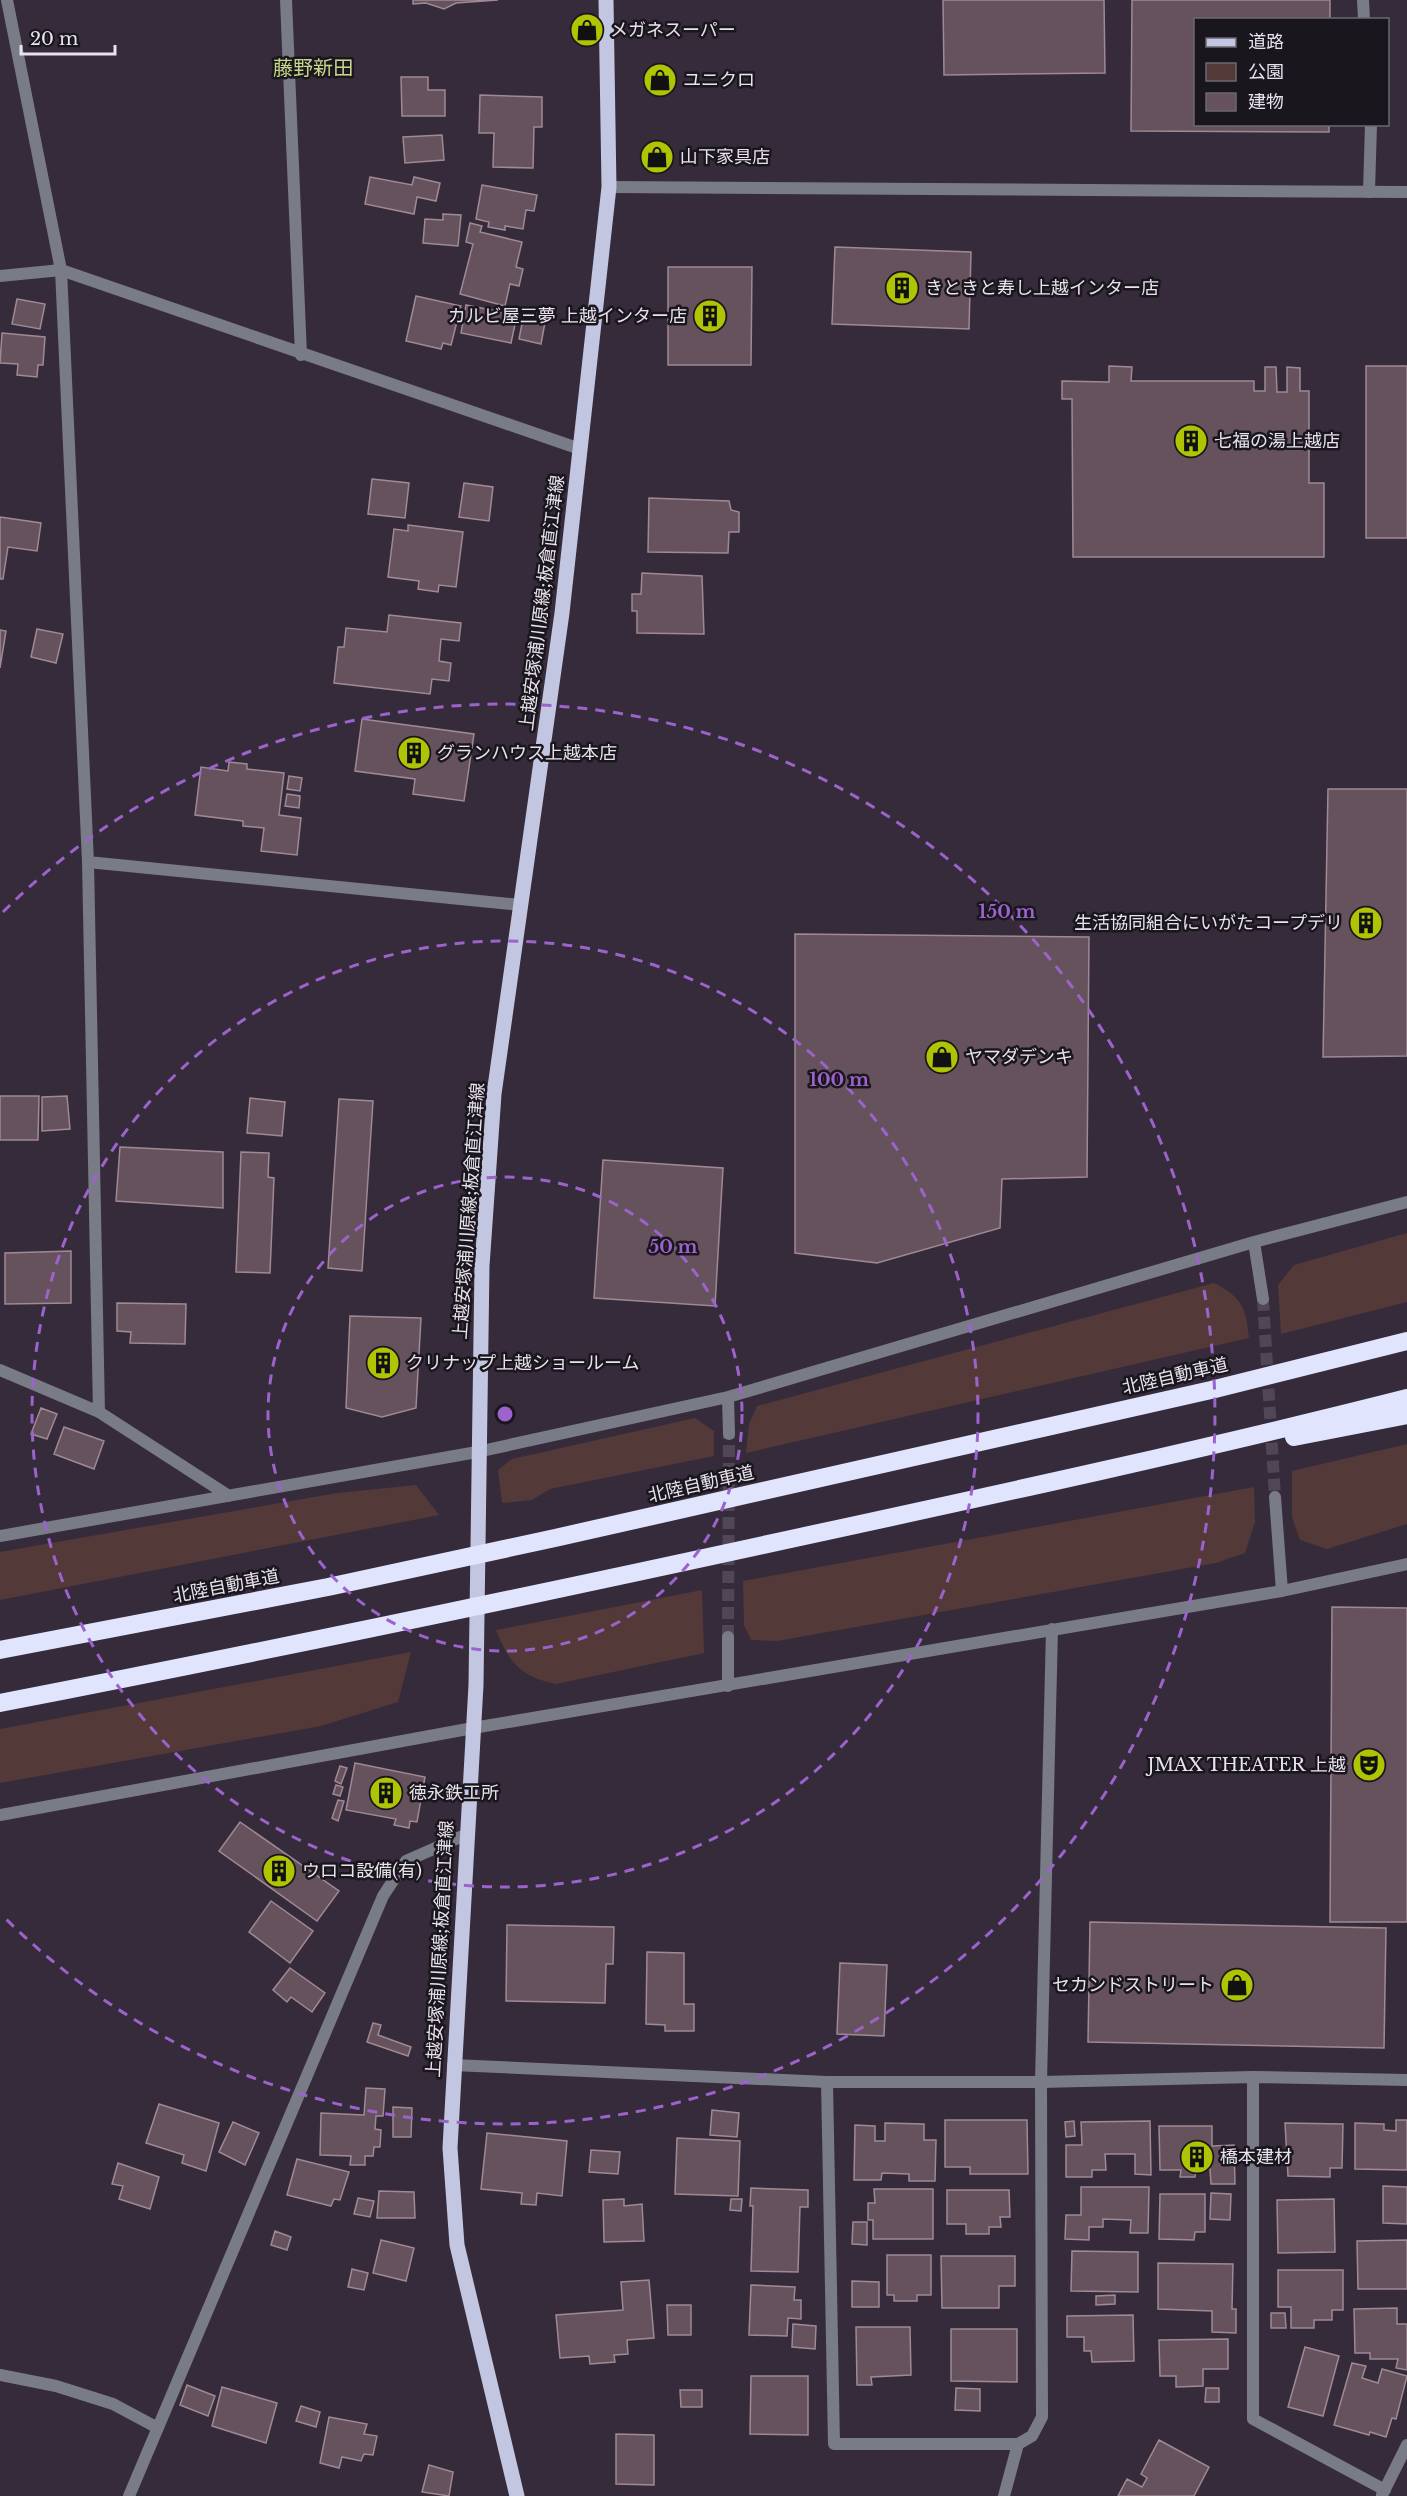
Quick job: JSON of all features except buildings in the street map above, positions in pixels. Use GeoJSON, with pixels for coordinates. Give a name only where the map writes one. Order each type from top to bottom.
{"type":"FeatureCollection","features":[{"type":"Feature","properties":{"kind":"highway","name":"北陸自動車道"},"geometry":{"type":"LineString","coordinates":[[0,1650],[328,1587],[555,1538],[1200,1393],[1407,1341]]}},
{"type":"Feature","properties":{"kind":"highway"},"geometry":{"type":"LineString","coordinates":[[0,1703],[323,1641],[1215,1447],[1407,1398]]}},
{"type":"Feature","properties":{"kind":"highway"},"geometry":{"type":"LineString","coordinates":[[1215,1447],[1313,1435],[1407,1415]]}},
{"type":"Feature","properties":{"kind":"main road","name":"上越安塚浦川原線;板倉直江津線"},"geometry":{"type":"LineString","coordinates":[[517,2496],[457,2245],[450,2148],[465,1835],[476,1685],[477,1452],[482,1266],[494,1094],[562,613],[609,187],[606,0]]}},
{"type":"Feature","properties":{"kind":"street"},"geometry":{"type":"LineString","coordinates":[[7,0],[61,270],[88,862],[99,1412]]}},
{"type":"Feature","properties":{"kind":"street"},"geometry":{"type":"LineString","coordinates":[[286,0],[301,355]]}},
{"type":"Feature","properties":{"kind":"street"},"geometry":{"type":"LineString","coordinates":[[1363,0],[1364,18]]}},
{"type":"Feature","properties":{"kind":"street"},"geometry":{"type":"LineString","coordinates":[[1369,192],[1371,126]]}},
{"type":"Feature","properties":{"kind":"street"},"geometry":{"type":"LineString","coordinates":[[609,187],[1407,192]]}},
{"type":"Feature","properties":{"kind":"street"},"geometry":{"type":"LineString","coordinates":[[0,276],[61,270],[301,355],[580,449]]}},
{"type":"Feature","properties":{"kind":"street"},"geometry":{"type":"LineString","coordinates":[[88,862],[521,905]]}},
{"type":"Feature","properties":{"kind":"street"},"geometry":{"type":"LineString","coordinates":[[0,1536],[477,1452],[728,1397],[1254,1242],[1407,1202]]}},
{"type":"Feature","properties":{"kind":"street"},"geometry":{"type":"LineString","coordinates":[[1254,1242],[1263,1299]]}},
{"type":"Feature","properties":{"kind":"street"},"geometry":{"type":"LineString","coordinates":[[0,1370],[99,1412],[229,1496]]}},
{"type":"Feature","properties":{"kind":"street"},"geometry":{"type":"LineString","coordinates":[[728,1397],[729,1434]]}},
{"type":"Feature","properties":{"kind":"street"},"geometry":{"type":"LineString","coordinates":[[1275,1497],[1282,1591]]}},
{"type":"Feature","properties":{"kind":"street"},"geometry":{"type":"LineString","coordinates":[[0,1815],[473,1728],[1282,1591],[1407,1564]]}},
{"type":"Feature","properties":{"kind":"street"},"geometry":{"type":"LineString","coordinates":[[827,2082],[834,2444],[1018,2444],[1032,2436],[1042,2417],[1041,2082],[1052,1629]]}},
{"type":"Feature","properties":{"kind":"street"},"geometry":{"type":"LineString","coordinates":[[728,1637],[728,1686]]}},
{"type":"Feature","properties":{"kind":"street"},"geometry":{"type":"LineString","coordinates":[[129,2496],[156,2427],[383,1896],[406,1861],[465,1835]]}},
{"type":"Feature","properties":{"kind":"street"},"geometry":{"type":"LineString","coordinates":[[453,2066],[827,2082],[1041,2082],[1253,2077],[1407,2080]]}},
{"type":"Feature","properties":{"kind":"street"},"geometry":{"type":"LineString","coordinates":[[1253,2077],[1253,2419],[1384,2493],[1407,2445]]}},
{"type":"Feature","properties":{"kind":"street"},"geometry":{"type":"LineString","coordinates":[[0,2375],[56,2386],[114,2404],[156,2427]]}},
{"type":"Feature","properties":{"kind":"street"},"geometry":{"type":"LineString","coordinates":[[1004,2496],[1018,2444]]}},
{"type":"Feature","properties":{"kind":"green space"},"geometry":{"type":"Polygon","coordinates":[[[1407,1233],[1407,1302],[1281,1334],[1278,1285],[1294,1265],[1407,1233]]]}},
{"type":"Feature","properties":{"kind":"green space"},"geometry":{"type":"Polygon","coordinates":[[[1214,1283],[1231,1293],[1241,1304],[1249,1338],[746,1453],[749,1424],[757,1406],[1214,1283]]]}},
{"type":"Feature","properties":{"kind":"green space"},"geometry":{"type":"Polygon","coordinates":[[[695,1418],[714,1431],[714,1456],[550,1489],[532,1500],[502,1503],[498,1470],[512,1459],[695,1418]]]}},
{"type":"Feature","properties":{"kind":"green space"},"geometry":{"type":"Polygon","coordinates":[[[1407,1444],[1407,1524],[1327,1549],[1300,1540],[1292,1517],[1292,1471],[1407,1444]]]}},
{"type":"Feature","properties":{"kind":"green space"},"geometry":{"type":"Polygon","coordinates":[[[416,1485],[439,1515],[0,1600],[0,1552],[337,1493],[416,1485]]]}},
{"type":"Feature","properties":{"kind":"green space"},"geometry":{"type":"Polygon","coordinates":[[[1254,1487],[1255,1522],[1245,1553],[1216,1563],[777,1641],[751,1640],[744,1625],[743,1581],[1254,1487]]]}},
{"type":"Feature","properties":{"kind":"green space"},"geometry":{"type":"Polygon","coordinates":[[[702,1590],[704,1653],[556,1684],[525,1673],[518,1667],[511,1660],[496,1630],[702,1590]]]}},
{"type":"Feature","properties":{"kind":"green space"},"geometry":{"type":"Polygon","coordinates":[[[411,1652],[398,1702],[321,1726],[0,1783],[0,1729],[411,1652]]]}},
{"type":"Feature","properties":{"kind":"tunnel"},"geometry":{"type":"LineString","coordinates":[[1263,1299],[1275,1497]]}},
{"type":"Feature","properties":{"kind":"tunnel"},"geometry":{"type":"LineString","coordinates":[[728,1637],[729,1434]]}},
{"type":"Feature","properties":{"kind":"place","name":"メガネスーパー"},"geometry":{"type":"Point","coordinates":[587,30]}},
{"type":"Feature","properties":{"kind":"place","name":"ユニクロ"},"geometry":{"type":"Point","coordinates":[660,80]}},
{"type":"Feature","properties":{"kind":"place","name":"山下家具店"},"geometry":{"type":"Point","coordinates":[657,157]}},
{"type":"Feature","properties":{"kind":"place","name":"きときと寿し上越インター店"},"geometry":{"type":"Point","coordinates":[902,288]}},
{"type":"Feature","properties":{"kind":"place","name":"カルビ屋三夢 上越インター店"},"geometry":{"type":"Point","coordinates":[710,316]}},
{"type":"Feature","properties":{"kind":"place","name":"七福の湯上越店"},"geometry":{"type":"Point","coordinates":[1191,441]}},
{"type":"Feature","properties":{"kind":"place","name":"グランハウス上越本店"},"geometry":{"type":"Point","coordinates":[414,753]}},
{"type":"Feature","properties":{"kind":"place","name":"生活協同組合にいがたコープデリ"},"geometry":{"type":"Point","coordinates":[1366,923]}},
{"type":"Feature","properties":{"kind":"place","name":"ヤマダデンキ"},"geometry":{"type":"Point","coordinates":[942,1057]}},
{"type":"Feature","properties":{"kind":"place","name":"クリナップ上越ショールーム"},"geometry":{"type":"Point","coordinates":[383,1363]}},
{"type":"Feature","properties":{"kind":"place","name":"JMAX THEATER 上越"},"geometry":{"type":"Point","coordinates":[1369,1765]}},
{"type":"Feature","properties":{"kind":"place","name":"徳永鉄工所"},"geometry":{"type":"Point","coordinates":[386,1793]}},
{"type":"Feature","properties":{"kind":"place","name":"ウロコ設備(有)"},"geometry":{"type":"Point","coordinates":[279,1871]}},
{"type":"Feature","properties":{"kind":"place","name":"セカンドストリート"},"geometry":{"type":"Point","coordinates":[1237,1985]}},
{"type":"Feature","properties":{"kind":"place","name":"橋本建材"},"geometry":{"type":"Point","coordinates":[1197,2157]}},
{"type":"Feature","properties":{"kind":"district","name":"藤野新田"},"geometry":{"type":"Point","coordinates":[313,68]}}]}
